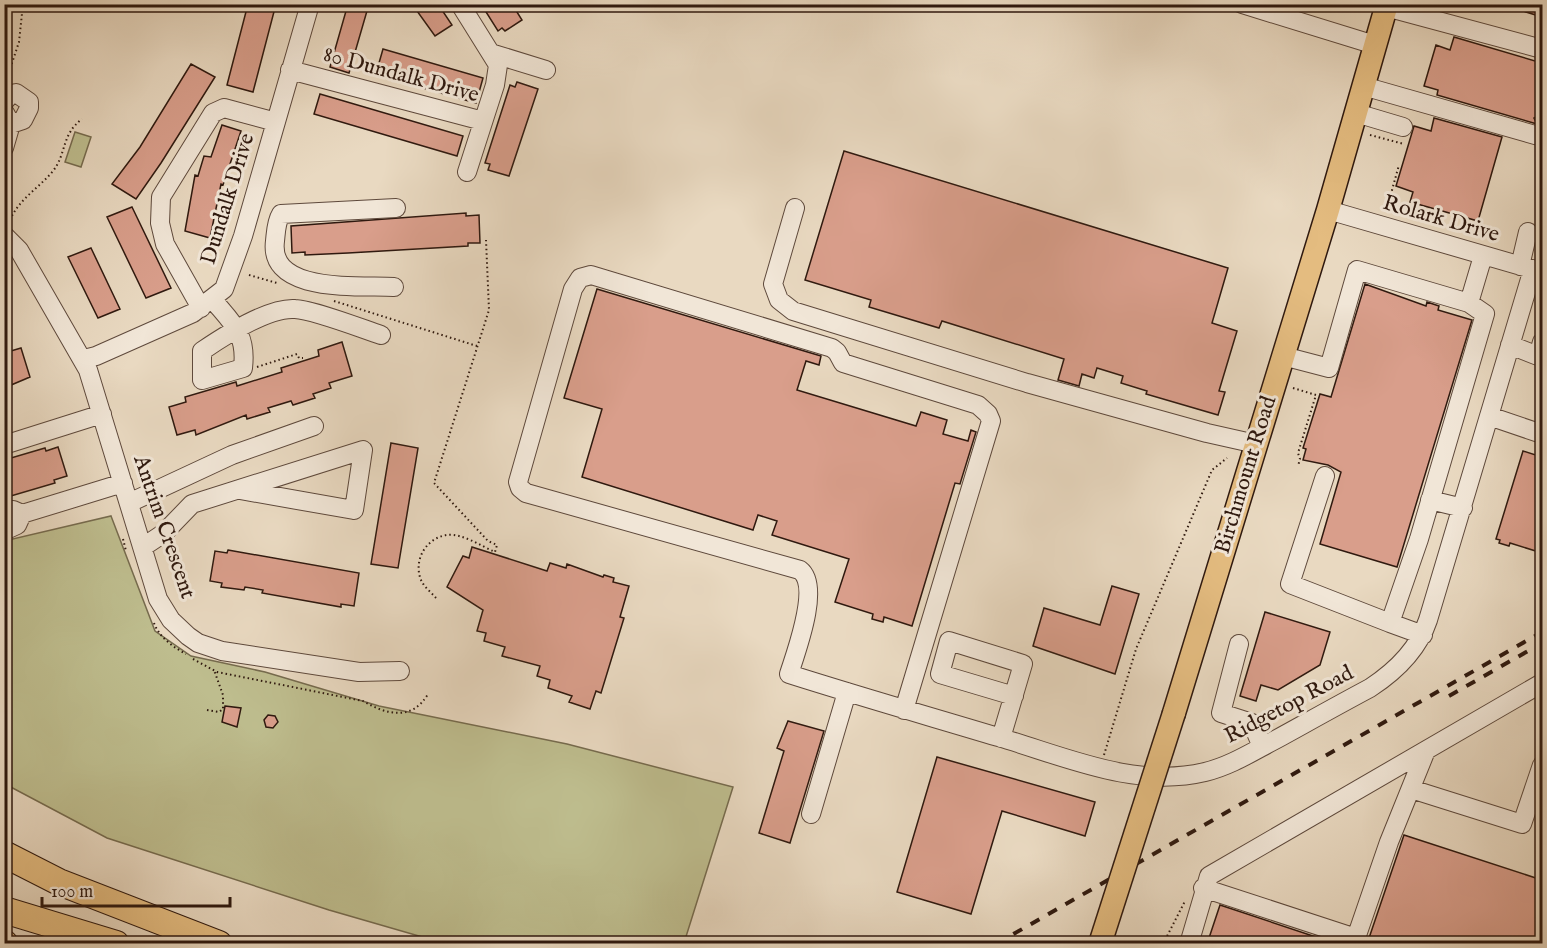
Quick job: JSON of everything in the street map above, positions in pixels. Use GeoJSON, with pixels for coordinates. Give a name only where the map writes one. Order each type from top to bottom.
{"type":"FeatureCollection","features":[{"type":"Feature","properties":{"kind":"highway"},"geometry":{"type":"LineString","coordinates":[[4,854],[69,886],[219,944]]}},
{"type":"Feature","properties":{"kind":"highway"},"geometry":{"type":"LineString","coordinates":[[4,910],[116,944]]}},
{"type":"Feature","properties":{"kind":"main road","name":"Birchmount Road"},"geometry":{"type":"LineString","coordinates":[[1100,944],[1174,713],[1328,210],[1387,6]]}},
{"type":"Feature","properties":{"kind":"street","name":"Dundalk Drive"},"geometry":{"type":"LineString","coordinates":[[84,359],[96,356],[207,304],[224,289],[230,277],[250,211],[310,4]]}},
{"type":"Feature","properties":{"kind":"street"},"geometry":{"type":"LineString","coordinates":[[460,4],[498,60],[498,75],[483,121]]}},
{"type":"Feature","properties":{"kind":"street"},"geometry":{"type":"LineString","coordinates":[[1242,4],[1292,12],[1375,45]]}},
{"type":"Feature","properties":{"kind":"street"},"geometry":{"type":"LineString","coordinates":[[1387,6],[1542,49]]}},
{"type":"Feature","properties":{"kind":"street"},"geometry":{"type":"LineString","coordinates":[[494,54],[546,70]]}},
{"type":"Feature","properties":{"kind":"street","name":"80 Dundalk Drive"},"geometry":{"type":"LineString","coordinates":[[290,70],[483,121],[467,172]]}},
{"type":"Feature","properties":{"kind":"street"},"geometry":{"type":"LineString","coordinates":[[1363,86],[1542,138]]}},
{"type":"Feature","properties":{"kind":"street"},"geometry":{"type":"LineString","coordinates":[[4,102],[10,95],[16,93],[29,102],[29,108],[23,120],[8,117],[4,148]]}},
{"type":"Feature","properties":{"kind":"street"},"geometry":{"type":"LineString","coordinates":[[276,122],[224,108],[213,113],[161,197],[160,224],[165,244],[207,304],[237,330],[277,311],[296,308],[381,335]]}},
{"type":"Feature","properties":{"kind":"street"},"geometry":{"type":"LineString","coordinates":[[1356,113],[1404,135]]}},
{"type":"Feature","properties":{"kind":"street"},"geometry":{"type":"LineString","coordinates":[[394,287],[308,282],[285,272],[273,254],[278,219],[281,214],[396,208]]}},
{"type":"Feature","properties":{"kind":"street"},"geometry":{"type":"LineString","coordinates":[[795,208],[773,284],[779,300],[793,311],[1028,383],[1207,433],[1256,444]]}},
{"type":"Feature","properties":{"kind":"street","name":"Rolark Drive"},"geometry":{"type":"LineString","coordinates":[[1328,210],[1532,269]]}},
{"type":"Feature","properties":{"kind":"street"},"geometry":{"type":"LineString","coordinates":[[250,211],[278,219]]}},
{"type":"Feature","properties":{"kind":"street","name":"Antrim Crescent"},"geometry":{"type":"LineString","coordinates":[[6,231],[84,359],[164,610],[198,643],[232,654],[359,672],[400,672]]}},
{"type":"Feature","properties":{"kind":"street","name":"Ridgetop Road"},"geometry":{"type":"LineString","coordinates":[[904,710],[991,421],[988,414],[978,405],[843,363],[832,348],[591,275],[580,278],[573,289],[518,482],[520,488],[526,493],[800,570],[809,582],[805,620],[789,674],[904,710],[1100,768],[1135,775],[1180,776],[1220,768],[1378,683],[1399,666],[1423,635],[1463,508],[1532,269],[1528,232]]}},
{"type":"Feature","properties":{"kind":"street"},"geometry":{"type":"LineString","coordinates":[[1469,303],[1483,255]]}},
{"type":"Feature","properties":{"kind":"street"},"geometry":{"type":"LineString","coordinates":[[1283,356],[1329,369],[1357,270],[1469,303],[1485,314],[1430,500],[1390,623]]}},
{"type":"Feature","properties":{"kind":"street"},"geometry":{"type":"LineString","coordinates":[[1510,345],[1538,356],[1542,342]]}},
{"type":"Feature","properties":{"kind":"street"},"geometry":{"type":"LineString","coordinates":[[4,445],[102,414]]}},
{"type":"Feature","properties":{"kind":"street"},"geometry":{"type":"LineString","coordinates":[[1489,416],[1542,434]]}},
{"type":"Feature","properties":{"kind":"street"},"geometry":{"type":"LineString","coordinates":[[129,503],[232,455],[314,426]]}},
{"type":"Feature","properties":{"kind":"street"},"geometry":{"type":"LineString","coordinates":[[143,547],[164,533],[192,504],[209,496],[240,490],[363,450],[354,510],[240,490]]}},
{"type":"Feature","properties":{"kind":"street"},"geometry":{"type":"LineString","coordinates":[[1325,476],[1290,584],[1423,635]]}},
{"type":"Feature","properties":{"kind":"street"},"geometry":{"type":"LineString","coordinates":[[4,531],[17,525],[13,513],[123,483]]}},
{"type":"Feature","properties":{"kind":"street"},"geometry":{"type":"LineString","coordinates":[[1430,500],[1463,508]]}},
{"type":"Feature","properties":{"kind":"street"},"geometry":{"type":"LineString","coordinates":[[1239,644],[1221,712],[1252,723],[1262,747]]}},
{"type":"Feature","properties":{"kind":"street"},"geometry":{"type":"LineString","coordinates":[[1190,944],[1203,888],[1209,876],[1425,753],[1542,683]]}},
{"type":"Feature","properties":{"kind":"street"},"geometry":{"type":"LineString","coordinates":[[811,814],[847,692]]}},
{"type":"Feature","properties":{"kind":"street"},"geometry":{"type":"LineString","coordinates":[[1001,738],[1014,696]]}},
{"type":"Feature","properties":{"kind":"street"},"geometry":{"type":"LineString","coordinates":[[1203,888],[1356,938],[1389,842],[1425,753]]}},
{"type":"Feature","properties":{"kind":"street"},"geometry":{"type":"LineString","coordinates":[[1411,789],[1522,824],[1542,765]]}},
{"type":"Feature","properties":{"kind":"path"},"geometry":{"type":"LineString","coordinates":[[4,87],[19,42],[23,4]]}},
{"type":"Feature","properties":{"kind":"path"},"geometry":{"type":"LineString","coordinates":[[6,231],[25,198],[54,170],[71,127],[82,119]]}},
{"type":"Feature","properties":{"kind":"path"},"geometry":{"type":"LineString","coordinates":[[1370,135],[1404,135]]}},
{"type":"Feature","properties":{"kind":"path"},"geometry":{"type":"LineString","coordinates":[[1388,208],[1399,165]]}},
{"type":"Feature","properties":{"kind":"path"},"geometry":{"type":"LineString","coordinates":[[436,598],[422,581],[418,569],[423,551],[431,540],[447,535],[459,536],[495,552],[497,545],[489,541],[434,483],[489,310],[486,240]]}},
{"type":"Feature","properties":{"kind":"path"},"geometry":{"type":"LineString","coordinates":[[249,274],[284,285]]}},
{"type":"Feature","properties":{"kind":"path"},"geometry":{"type":"LineString","coordinates":[[329,299],[477,346]]}},
{"type":"Feature","properties":{"kind":"path"},"geometry":{"type":"LineString","coordinates":[[1293,388],[1316,395],[1298,453],[1300,459],[1298,466]]}},
{"type":"Feature","properties":{"kind":"path"},"geometry":{"type":"LineString","coordinates":[[1100,768],[1136,649],[1212,470],[1227,458]]}},
{"type":"Feature","properties":{"kind":"path"},"geometry":{"type":"LineString","coordinates":[[207,710],[219,712],[224,709],[223,695],[214,670]]}},
{"type":"Feature","properties":{"kind":"path"},"geometry":{"type":"LineString","coordinates":[[1163,944],[1179,907],[1187,899]]}},
{"type":"Feature","properties":{"kind":"shaded area"},"geometry":{"type":"Polygon","coordinates":[[[75,132],[91,137],[81,167],[65,162],[75,132]]]}},
{"type":"Feature","properties":{"kind":"shaded area"},"geometry":{"type":"Polygon","coordinates":[[[111,516],[155,631],[191,656],[265,672],[379,706],[567,744],[733,787],[684,943],[443,943],[329,910],[107,838],[5,784],[4,541],[111,516]]]}},
{"type":"Feature","properties":{"kind":"building"},"geometry":{"type":"Polygon","coordinates":[[[248,4],[276,4],[253,92],[227,85],[248,4]]]}},
{"type":"Feature","properties":{"kind":"building"},"geometry":{"type":"Polygon","coordinates":[[[348,4],[369,4],[349,73],[330,67],[348,4]]]}},
{"type":"Feature","properties":{"kind":"building"},"geometry":{"type":"Polygon","coordinates":[[[412,4],[438,4],[452,25],[435,36],[412,4]]]}},
{"type":"Feature","properties":{"kind":"building"},"geometry":{"type":"Polygon","coordinates":[[[481,4],[512,4],[522,20],[505,31],[502,28],[498,31],[481,4]]]}},
{"type":"Feature","properties":{"kind":"building"},"geometry":{"type":"Polygon","coordinates":[[[1511,4],[1542,4],[1542,17],[1510,7],[1511,4]]]}},
{"type":"Feature","properties":{"kind":"building"},"geometry":{"type":"Polygon","coordinates":[[[1454,37],[1542,63],[1542,87],[1538,105],[1542,114],[1534,118],[1537,124],[1437,95],[1438,90],[1424,86],[1436,45],[1450,50],[1454,37]]]}},
{"type":"Feature","properties":{"kind":"building"},"geometry":{"type":"Polygon","coordinates":[[[383,49],[483,78],[476,103],[381,76],[383,71],[377,70],[383,49]]]}},
{"type":"Feature","properties":{"kind":"building"},"geometry":{"type":"Polygon","coordinates":[[[191,64],[215,77],[136,199],[112,184],[140,147],[191,64]]]}},
{"type":"Feature","properties":{"kind":"building"},"geometry":{"type":"Polygon","coordinates":[[[517,82],[538,89],[509,176],[488,170],[490,164],[485,163],[510,85],[515,87],[517,82]]]}},
{"type":"Feature","properties":{"kind":"building"},"geometry":{"type":"Polygon","coordinates":[[[320,94],[463,136],[457,156],[314,114],[320,94]]]}},
{"type":"Feature","properties":{"kind":"building"},"geometry":{"type":"Polygon","coordinates":[[[1434,118],[1502,137],[1478,221],[1410,202],[1413,192],[1396,186],[1414,126],[1431,131],[1434,118]]]}},
{"type":"Feature","properties":{"kind":"building"},"geometry":{"type":"Polygon","coordinates":[[[222,125],[241,131],[223,185],[221,184],[210,238],[185,231],[195,175],[198,176],[204,156],[211,157],[222,125]]]}},
{"type":"Feature","properties":{"kind":"building"},"geometry":{"type":"Polygon","coordinates":[[[844,151],[1228,268],[1212,323],[1237,331],[1219,391],[1225,392],[1218,415],[1146,394],[1147,391],[1121,383],[1123,376],[1097,368],[1094,378],[1082,374],[1079,386],[1058,380],[1064,359],[942,321],[939,328],[869,307],[871,300],[805,280],[844,151]]]}},
{"type":"Feature","properties":{"kind":"building"},"geometry":{"type":"Polygon","coordinates":[[[132,207],[171,288],[146,298],[107,217],[132,207]]]}},
{"type":"Feature","properties":{"kind":"building"},"geometry":{"type":"Polygon","coordinates":[[[466,213],[466,216],[479,215],[480,243],[468,243],[468,246],[348,253],[305,255],[305,252],[292,253],[291,226],[466,213]]]}},
{"type":"Feature","properties":{"kind":"building"},"geometry":{"type":"Polygon","coordinates":[[[91,248],[120,309],[98,318],[68,257],[91,248]]]}},
{"type":"Feature","properties":{"kind":"building"},"geometry":{"type":"Polygon","coordinates":[[[1365,284],[1426,306],[1427,302],[1439,306],[1438,310],[1472,320],[1397,567],[1320,544],[1341,472],[1328,465],[1303,460],[1306,449],[1303,448],[1320,394],[1331,397],[1365,284]]]}},
{"type":"Feature","properties":{"kind":"building"},"geometry":{"type":"Polygon","coordinates":[[[597,289],[821,356],[819,365],[806,361],[797,390],[916,426],[921,412],[947,420],[943,434],[968,441],[971,430],[976,432],[960,484],[955,483],[912,626],[884,617],[883,622],[872,619],[873,614],[835,602],[849,559],[772,535],[777,521],[758,515],[753,530],[582,477],[602,409],[564,398],[597,289]]]}},
{"type":"Feature","properties":{"kind":"building"},"geometry":{"type":"Polygon","coordinates":[[[342,342],[352,376],[329,383],[331,388],[313,394],[315,398],[293,405],[291,401],[268,408],[270,412],[247,419],[246,415],[196,435],[195,430],[177,435],[169,407],[186,402],[185,397],[236,382],[237,386],[282,372],[281,368],[319,356],[318,350],[342,342]]]}},
{"type":"Feature","properties":{"kind":"building"},"geometry":{"type":"Polygon","coordinates":[[[21,348],[30,377],[4,388],[4,353],[21,348]]]}},
{"type":"Feature","properties":{"kind":"building"},"geometry":{"type":"Polygon","coordinates":[[[391,443],[418,448],[398,568],[371,564],[391,443]]]}},
{"type":"Feature","properties":{"kind":"building"},"geometry":{"type":"Polygon","coordinates":[[[58,447],[67,476],[54,480],[55,483],[4,498],[4,460],[45,448],[46,451],[58,447]]]}},
{"type":"Feature","properties":{"kind":"building"},"geometry":{"type":"Polygon","coordinates":[[[1523,451],[1542,457],[1542,553],[1510,543],[1509,546],[1499,543],[1500,540],[1496,539],[1523,451]]]}},
{"type":"Feature","properties":{"kind":"building"},"geometry":{"type":"Polygon","coordinates":[[[472,547],[547,571],[550,563],[566,568],[567,564],[603,577],[604,575],[614,578],[613,582],[629,586],[620,617],[624,618],[601,693],[596,691],[590,709],[569,702],[572,696],[548,688],[550,680],[537,676],[540,666],[502,656],[505,647],[484,641],[486,633],[477,631],[483,610],[447,587],[463,556],[469,558],[472,547]]]}},
{"type":"Feature","properties":{"kind":"building"},"geometry":{"type":"Polygon","coordinates":[[[228,550],[359,573],[354,606],[341,604],[341,607],[262,593],[263,590],[245,587],[244,590],[221,587],[222,583],[210,581],[215,551],[227,553],[228,550]]]}},
{"type":"Feature","properties":{"kind":"building"},"geometry":{"type":"Polygon","coordinates":[[[1112,586],[1139,594],[1115,674],[1033,646],[1044,608],[1100,625],[1112,586]]]}},
{"type":"Feature","properties":{"kind":"building"},"geometry":{"type":"Polygon","coordinates":[[[1265,612],[1330,632],[1320,665],[1278,690],[1261,685],[1256,701],[1240,696],[1265,612]]]}},
{"type":"Feature","properties":{"kind":"building"},"geometry":{"type":"Polygon","coordinates":[[[225,706],[241,708],[237,727],[222,722],[225,706]]]}},
{"type":"Feature","properties":{"kind":"building"},"geometry":{"type":"Polygon","coordinates":[[[268,715],[275,716],[278,722],[273,728],[266,727],[264,720],[268,715]]]}},
{"type":"Feature","properties":{"kind":"building"},"geometry":{"type":"Polygon","coordinates":[[[788,721],[824,731],[790,843],[759,833],[784,751],[777,748],[788,721]]]}},
{"type":"Feature","properties":{"kind":"building"},"geometry":{"type":"Polygon","coordinates":[[[937,757],[1095,802],[1085,836],[1002,811],[971,914],[897,892],[937,757]]]}},
{"type":"Feature","properties":{"kind":"building"},"geometry":{"type":"Polygon","coordinates":[[[1404,835],[1542,880],[1542,944],[1367,944],[1404,835]]]}},
{"type":"Feature","properties":{"kind":"building"},"geometry":{"type":"Polygon","coordinates":[[[1220,905],[1337,944],[1207,944],[1220,905]]]}},
{"type":"Feature","properties":{"kind":"railway"},"geometry":{"type":"LineString","coordinates":[[996,944],[1542,632]]}},
{"type":"Feature","properties":{"kind":"railway"},"geometry":{"type":"LineString","coordinates":[[1449,696],[1542,643]]}}]}
